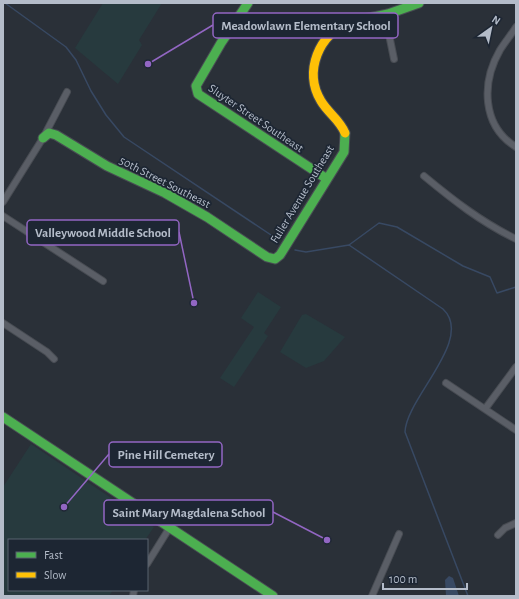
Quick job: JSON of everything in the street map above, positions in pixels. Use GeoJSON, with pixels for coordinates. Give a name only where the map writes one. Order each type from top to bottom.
{"type":"FeatureCollection","features":[{"type":"Feature","properties":{"kind":"street","name":"Sluyter Street Southeast"},"geometry":{"type":"LineString","coordinates":[[248,3],[221,43],[196,86],[198,94],[327,179]]}},
{"type":"Feature","properties":{"kind":"street","name":"Fuller Avenue Southeast"},"geometry":{"type":"LineString","coordinates":[[274,259],[280,255],[344,152],[346,139],[344,130],[337,118],[320,101],[313,84],[315,58],[326,36],[343,25],[386,15],[419,3]]}},
{"type":"Feature","properties":{"kind":"street"},"geometry":{"type":"LineString","coordinates":[[386,15],[394,59]]}},
{"type":"Feature","properties":{"kind":"street"},"geometry":{"type":"LineString","coordinates":[[516,27],[500,51],[488,82],[490,117],[502,136],[516,147]]}},
{"type":"Feature","properties":{"kind":"street"},"geometry":{"type":"LineString","coordinates":[[3,202],[43,138],[67,92]]}},
{"type":"Feature","properties":{"kind":"street","name":"50th Street Southeast"},"geometry":{"type":"LineString","coordinates":[[43,138],[49,133],[56,135],[107,166],[166,193],[207,217],[267,258],[274,259]]}},
{"type":"Feature","properties":{"kind":"street"},"geometry":{"type":"LineString","coordinates":[[424,176],[473,215],[490,226],[516,239]]}},
{"type":"Feature","properties":{"kind":"street"},"geometry":{"type":"LineString","coordinates":[[3,216],[103,281]]}},
{"type":"Feature","properties":{"kind":"street"},"geometry":{"type":"LineString","coordinates":[[3,323],[54,359]]}},
{"type":"Feature","properties":{"kind":"street"},"geometry":{"type":"LineString","coordinates":[[485,409],[516,367]]}},
{"type":"Feature","properties":{"kind":"street"},"geometry":{"type":"LineString","coordinates":[[446,383],[516,430]]}},
{"type":"Feature","properties":{"kind":"street"},"geometry":{"type":"LineString","coordinates":[[3,417],[270,595]]}},
{"type":"Feature","properties":{"kind":"street"},"geometry":{"type":"LineString","coordinates":[[498,535],[505,528],[516,523]]}},
{"type":"Feature","properties":{"kind":"street"},"geometry":{"type":"LineString","coordinates":[[148,562],[170,527]]}},
{"type":"Feature","properties":{"kind":"street"},"geometry":{"type":"LineString","coordinates":[[372,596],[399,534]]}},
{"type":"Feature","properties":{"kind":"green space"},"geometry":{"type":"Polygon","coordinates":[[[103,3],[162,3],[139,40],[142,45],[118,84],[75,48],[103,3]]]}},
{"type":"Feature","properties":{"kind":"green space"},"geometry":{"type":"Polygon","coordinates":[[[258,292],[281,307],[264,333],[268,336],[234,387],[220,378],[254,327],[241,318],[258,292]]]}},
{"type":"Feature","properties":{"kind":"green space"},"geometry":{"type":"Polygon","coordinates":[[[306,314],[345,337],[324,361],[306,368],[280,352],[302,315],[306,314]]]}},
{"type":"Feature","properties":{"kind":"green space"},"geometry":{"type":"Polygon","coordinates":[[[31,444],[154,527],[146,539],[8,539],[8,591],[112,591],[109,596],[3,596],[3,487],[31,444]]]}},
{"type":"Feature","properties":{"kind":"water"},"geometry":{"type":"Polygon","coordinates":[[[449,576],[453,578],[459,596],[446,596],[445,580],[449,576]]]}},
{"type":"Feature","properties":{"kind":"waterway"},"geometry":{"type":"LineString","coordinates":[[5,3],[66,47],[76,60],[91,91],[106,115],[124,137],[277,239]]}},
{"type":"Feature","properties":{"kind":"waterway"},"geometry":{"type":"LineString","coordinates":[[295,250],[306,252],[349,245],[379,223],[397,227],[463,266],[490,277],[497,293],[516,287]]}},
{"type":"Feature","properties":{"kind":"waterway"},"geometry":{"type":"LineString","coordinates":[[349,245],[443,309],[451,322],[451,336],[445,352],[408,418],[405,432],[468,596]]}},
{"type":"Feature","properties":{"kind":"traffic: fast"},"geometry":{"type":"LineString","coordinates":[[248,3],[221,43],[196,86],[198,94],[327,179]]}},
{"type":"Feature","properties":{"kind":"traffic: fast"},"geometry":{"type":"LineString","coordinates":[[350,22],[388,14],[419,3]]}},
{"type":"Feature","properties":{"kind":"traffic: fast"},"geometry":{"type":"LineString","coordinates":[[43,138],[49,133],[56,135],[107,166],[165,193],[207,217],[267,257],[275,259],[280,255],[344,152],[345,133]]}},
{"type":"Feature","properties":{"kind":"traffic: fast"},"geometry":{"type":"LineString","coordinates":[[3,417],[273,596]]}},
{"type":"Feature","properties":{"kind":"traffic: slow"},"geometry":{"type":"LineString","coordinates":[[345,133],[343,128],[321,101],[316,90],[314,66],[322,44],[339,27],[350,22]]}},
{"type":"Feature","properties":{"kind":"place","name":"Meadowlawn Elementary School"},"geometry":{"type":"Point","coordinates":[148,64]}},
{"type":"Feature","properties":{"kind":"place","name":"Valleywood Middle School"},"geometry":{"type":"Point","coordinates":[194,303]}},
{"type":"Feature","properties":{"kind":"place","name":"Pine Hill Cemetery"},"geometry":{"type":"Point","coordinates":[64,507]}},
{"type":"Feature","properties":{"kind":"place","name":"Saint Mary Magdalena School"},"geometry":{"type":"Point","coordinates":[327,540]}}]}
